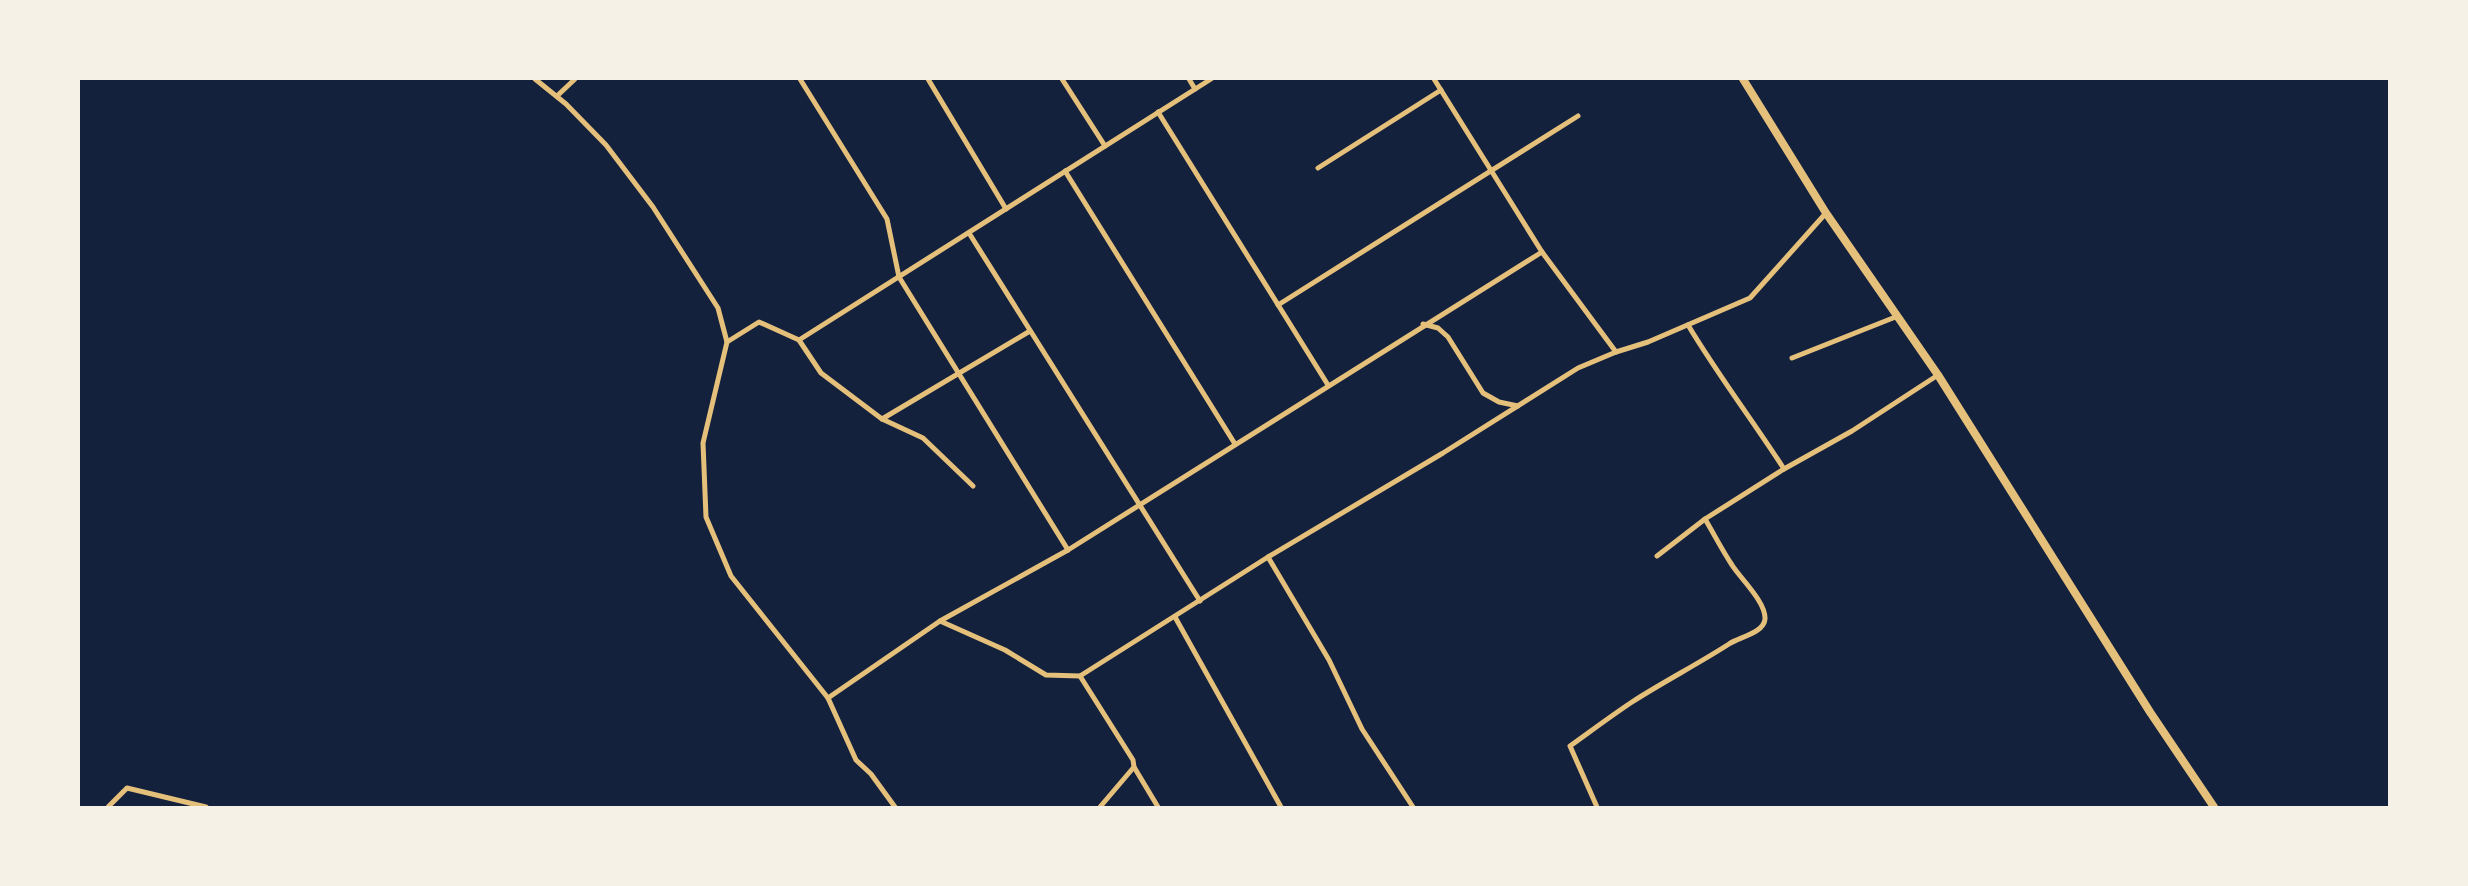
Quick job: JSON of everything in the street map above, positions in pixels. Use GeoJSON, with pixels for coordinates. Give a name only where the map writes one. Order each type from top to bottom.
{"type":"FeatureCollection","features":[{"type":"Feature","properties":{"kind":"street"},"geometry":{"type":"LineString","coordinates":[[535,79],[557,96],[606,145],[653,207],[718,308],[727,342],[703,444],[706,517],[731,576],[828,698],[856,760],[871,774],[895,807]]}},
{"type":"Feature","properties":{"kind":"street"},"geometry":{"type":"LineString","coordinates":[[557,96],[575,79]]}},
{"type":"Feature","properties":{"kind":"street"},"geometry":{"type":"LineString","coordinates":[[800,79],[887,219],[899,277],[1068,550]]}},
{"type":"Feature","properties":{"kind":"street"},"geometry":{"type":"LineString","coordinates":[[928,79],[1006,209]]}},
{"type":"Feature","properties":{"kind":"street"},"geometry":{"type":"LineString","coordinates":[[1062,79],[1104,146]]}},
{"type":"Feature","properties":{"kind":"street"},"geometry":{"type":"LineString","coordinates":[[1189,79],[1195,89]]}},
{"type":"Feature","properties":{"kind":"street"},"geometry":{"type":"LineString","coordinates":[[799,340],[1211,79]]}},
{"type":"Feature","properties":{"kind":"street"},"geometry":{"type":"LineString","coordinates":[[1434,79],[1542,252],[1616,352]]}},
{"type":"Feature","properties":{"kind":"street"},"geometry":{"type":"LineString","coordinates":[[1743,79],[1826,213],[1938,375],[2150,712],[2214,807]]}},
{"type":"Feature","properties":{"kind":"street"},"geometry":{"type":"LineString","coordinates":[[1318,168],[1441,90]]}},
{"type":"Feature","properties":{"kind":"street"},"geometry":{"type":"LineString","coordinates":[[1158,112],[1328,385]]}},
{"type":"Feature","properties":{"kind":"street"},"geometry":{"type":"LineString","coordinates":[[1278,305],[1578,116]]}},
{"type":"Feature","properties":{"kind":"street"},"geometry":{"type":"LineString","coordinates":[[1066,171],[1235,444]]}},
{"type":"Feature","properties":{"kind":"street"},"geometry":{"type":"LineString","coordinates":[[940,621],[1005,650],[1046,675],[1080,676],[1268,557],[1519,406],[1578,368],[1688,325],[1750,298],[1826,213]]}},
{"type":"Feature","properties":{"kind":"street"},"geometry":{"type":"LineString","coordinates":[[969,232],[1200,601]]}},
{"type":"Feature","properties":{"kind":"street"},"geometry":{"type":"LineString","coordinates":[[828,698],[940,621],[1068,550],[1423,324],[1542,252]]}},
{"type":"Feature","properties":{"kind":"street"},"geometry":{"type":"LineString","coordinates":[[1792,358],[1898,316]]}},
{"type":"Feature","properties":{"kind":"street"},"geometry":{"type":"LineString","coordinates":[[727,342],[759,322],[799,340],[821,373],[882,419],[923,438],[973,486]]}},
{"type":"Feature","properties":{"kind":"street"},"geometry":{"type":"LineString","coordinates":[[1423,324],[1438,328],[1448,337],[1483,393],[1499,402],[1519,406]]}},
{"type":"Feature","properties":{"kind":"street"},"geometry":{"type":"LineString","coordinates":[[1688,325],[1712,366],[1750,416],[1784,470]]}},
{"type":"Feature","properties":{"kind":"street"},"geometry":{"type":"LineString","coordinates":[[882,419],[1030,331]]}},
{"type":"Feature","properties":{"kind":"street"},"geometry":{"type":"LineString","coordinates":[[1657,556],[1705,519],[1852,431],[1938,375]]}},
{"type":"Feature","properties":{"kind":"street"},"geometry":{"type":"LineString","coordinates":[[1597,807],[1570,746],[1633,701],[1763,626],[1765,620],[1764,613],[1754,594],[1732,566],[1705,519]]}},
{"type":"Feature","properties":{"kind":"street"},"geometry":{"type":"LineString","coordinates":[[1268,557],[1329,660],[1362,729],[1413,807]]}},
{"type":"Feature","properties":{"kind":"street"},"geometry":{"type":"LineString","coordinates":[[1175,617],[1281,807]]}},
{"type":"Feature","properties":{"kind":"street"},"geometry":{"type":"LineString","coordinates":[[1080,676],[1133,760],[1134,767],[1158,807]]}},
{"type":"Feature","properties":{"kind":"street"},"geometry":{"type":"LineString","coordinates":[[1100,807],[1134,767]]}},
{"type":"Feature","properties":{"kind":"street"},"geometry":{"type":"LineString","coordinates":[[108,807],[127,788],[206,807]]}}]}
